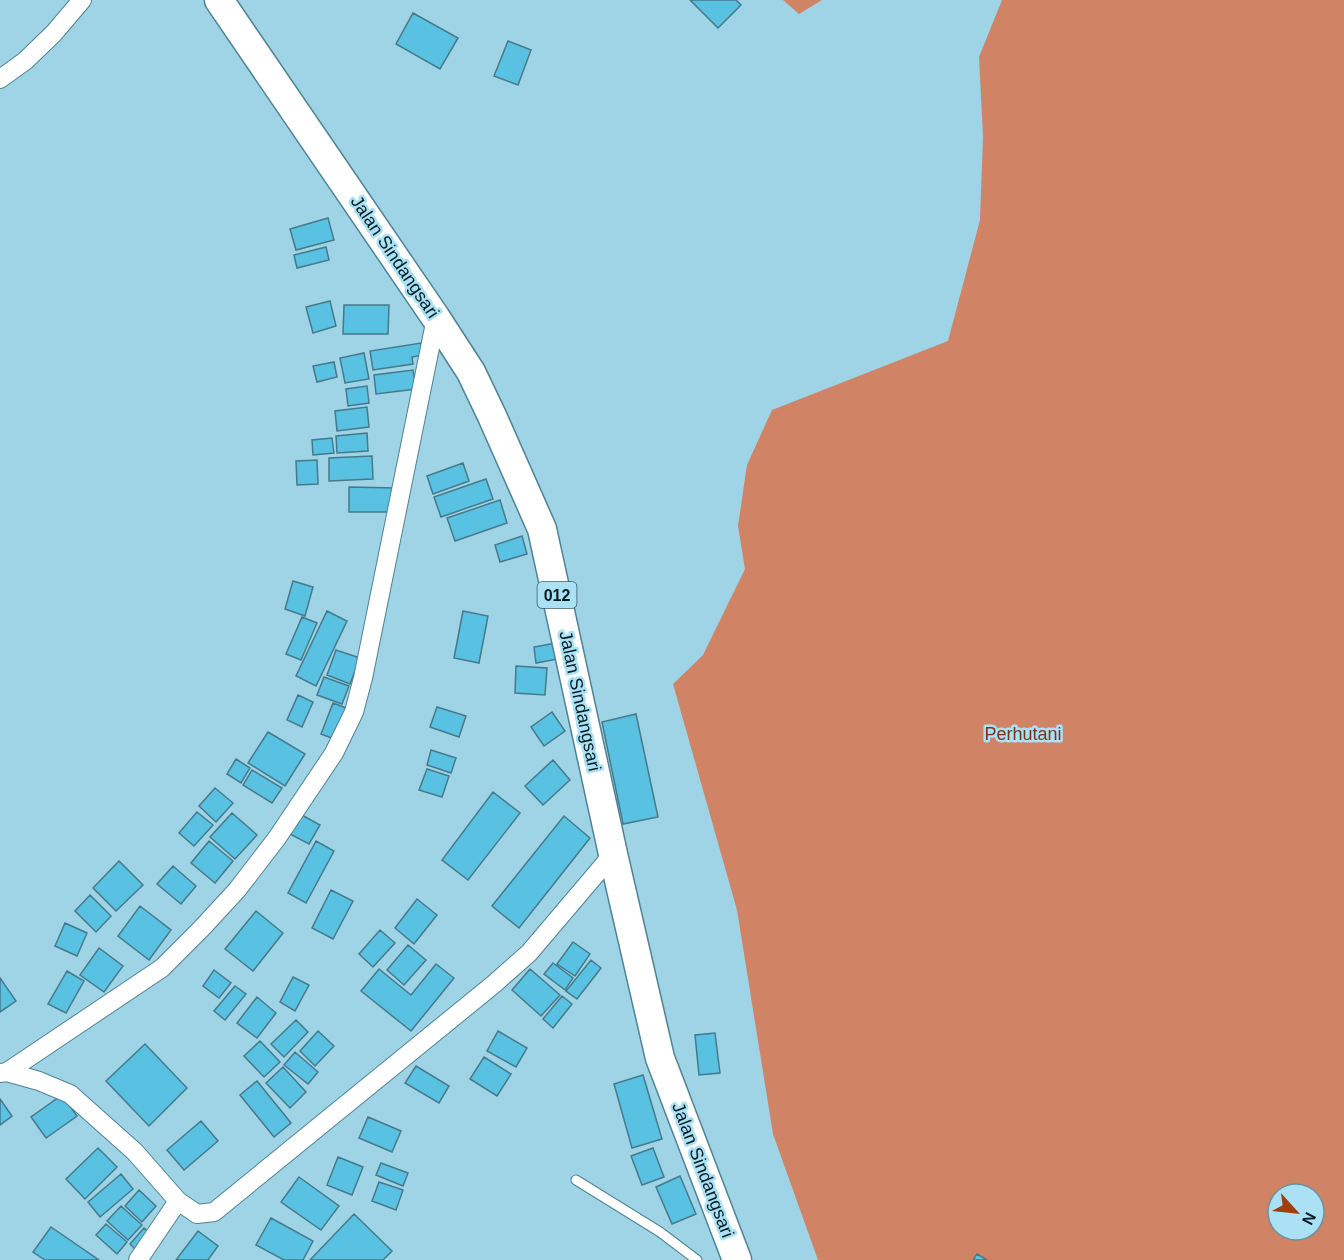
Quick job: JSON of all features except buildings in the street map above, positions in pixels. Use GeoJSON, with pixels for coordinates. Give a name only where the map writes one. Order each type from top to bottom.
{"type":"FeatureCollection","features":[{"type":"Feature","properties":{"kind":"main road","name":"Jalan Sindangsari"},"geometry":{"type":"LineString","coordinates":[[219,0],[471,372],[542,529],[660,1058],[737,1260]]}},
{"type":"Feature","properties":{"kind":"street"},"geometry":{"type":"LineString","coordinates":[[0,79],[25,62],[82,0]]}},
{"type":"Feature","properties":{"kind":"street"},"geometry":{"type":"LineString","coordinates":[[3,1072],[162,968],[237,890],[277,838],[334,753],[354,712],[363,678],[436,318]]}},
{"type":"Feature","properties":{"kind":"street"},"geometry":{"type":"LineString","coordinates":[[3,1072],[39,1081],[70,1094],[135,1152],[178,1201],[197,1214],[214,1212],[529,953],[613,854]]}},
{"type":"Feature","properties":{"kind":"street"},"geometry":{"type":"LineString","coordinates":[[138,1260],[178,1201]]}},
{"type":"Feature","properties":{"kind":"lane"},"geometry":{"type":"LineString","coordinates":[[576,1180],[660,1232],[697,1260]]}},
{"type":"Feature","properties":{"kind":"green space"},"geometry":{"type":"Polygon","coordinates":[[[783,0],[822,0],[799,14],[783,0]]]}},
{"type":"Feature","properties":{"kind":"green space","name":"Perhutani"},"geometry":{"type":"Polygon","coordinates":[[[1002,0],[1344,0],[1344,1260],[818,1260],[773,1134],[737,910],[673,684],[703,655],[745,569],[738,526],[747,465],[772,410],[948,341],[980,220],[983,137],[979,57],[1002,0]]]}}]}
